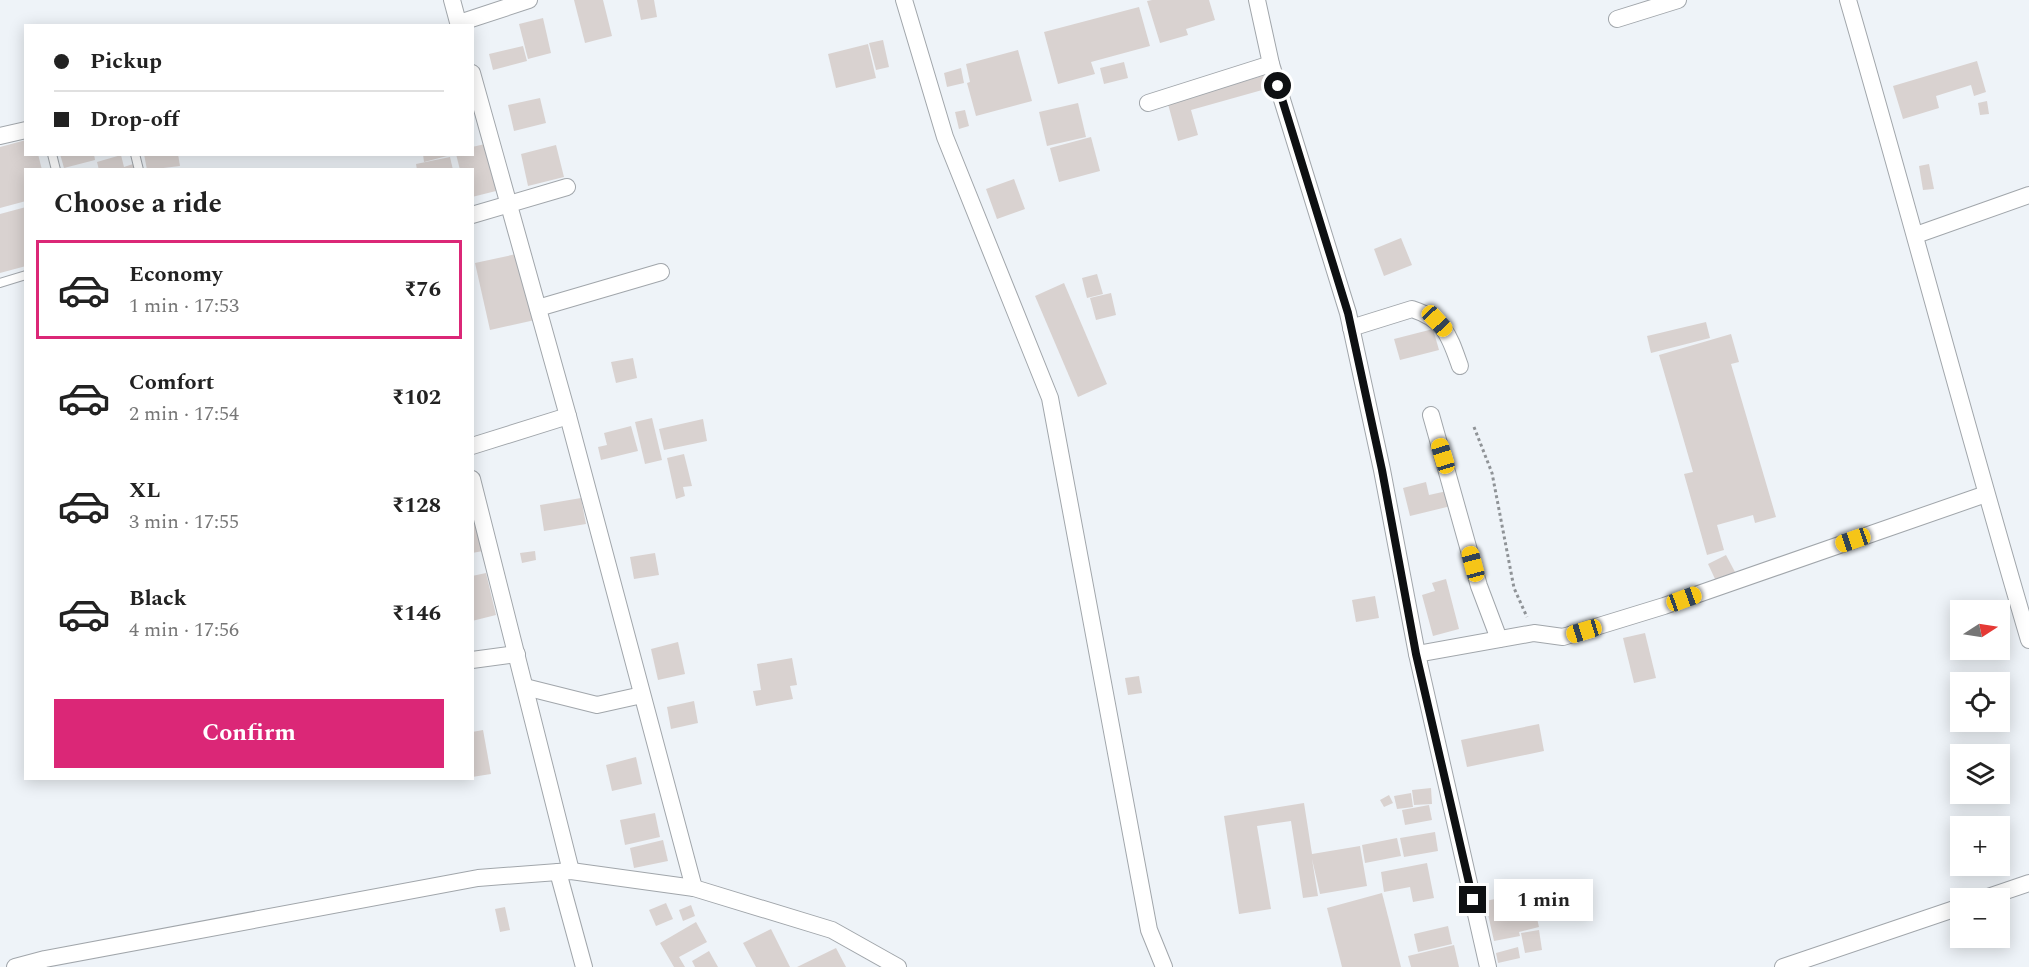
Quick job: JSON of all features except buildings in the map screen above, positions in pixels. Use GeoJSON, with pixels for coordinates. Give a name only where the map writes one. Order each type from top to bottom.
{"type":"FeatureCollection","features":[{"type":"Feature","properties":{"kind":"street"},"geometry":{"type":"LineString","coordinates":[[452,0],[459,24]]}},
{"type":"Feature","properties":{"kind":"street"},"geometry":{"type":"LineString","coordinates":[[462,24],[530,0]]}},
{"type":"Feature","properties":{"kind":"street"},"geometry":{"type":"LineString","coordinates":[[904,0],[945,137],[1050,398],[1149,930],[1164,967]]}},
{"type":"Feature","properties":{"kind":"street"},"geometry":{"type":"LineString","coordinates":[[1257,0],[1271,64],[1351,328],[1382,470],[1416,654],[1488,967]]}},
{"type":"Feature","properties":{"kind":"street"},"geometry":{"type":"LineString","coordinates":[[1617,19],[1678,0]]}},
{"type":"Feature","properties":{"kind":"street"},"geometry":{"type":"LineString","coordinates":[[1848,0],[1916,235],[1986,494],[2029,639]]}},
{"type":"Feature","properties":{"kind":"street"},"geometry":{"type":"LineString","coordinates":[[1148,103],[1271,64]]}},
{"type":"Feature","properties":{"kind":"street"},"geometry":{"type":"LineString","coordinates":[[474,82],[568,416],[694,888]]}},
{"type":"Feature","properties":{"kind":"street"},"geometry":{"type":"LineString","coordinates":[[0,136],[24,130]]}},
{"type":"Feature","properties":{"kind":"street"},"geometry":{"type":"LineString","coordinates":[[474,214],[567,187]]}},
{"type":"Feature","properties":{"kind":"street"},"geometry":{"type":"LineString","coordinates":[[1916,235],[2029,195]]}},
{"type":"Feature","properties":{"kind":"street"},"geometry":{"type":"LineString","coordinates":[[538,308],[661,272]]}},
{"type":"Feature","properties":{"kind":"street"},"geometry":{"type":"LineString","coordinates":[[1351,328],[1412,309],[1437,321],[1449,334],[1460,366]]}},
{"type":"Feature","properties":{"kind":"street"},"geometry":{"type":"LineString","coordinates":[[1431,415],[1479,586],[1499,639]]}},
{"type":"Feature","properties":{"kind":"street"},"geometry":{"type":"LineString","coordinates":[[474,445],[568,416]]}},
{"type":"Feature","properties":{"kind":"street"},"geometry":{"type":"LineString","coordinates":[[474,487],[525,687],[584,967]]}},
{"type":"Feature","properties":{"kind":"street"},"geometry":{"type":"LineString","coordinates":[[1416,654],[1534,633],[1563,637],[1664,606],[1986,494]]}},
{"type":"Feature","properties":{"kind":"street"},"geometry":{"type":"LineString","coordinates":[[474,660],[517,654]]}},
{"type":"Feature","properties":{"kind":"street"},"geometry":{"type":"LineString","coordinates":[[525,687],[597,705],[642,695]]}},
{"type":"Feature","properties":{"kind":"street"},"geometry":{"type":"LineString","coordinates":[[15,967],[45,959],[478,878],[564,872],[694,888],[832,930],[898,967]]}},
{"type":"Feature","properties":{"kind":"street"},"geometry":{"type":"LineString","coordinates":[[2010,890],[2029,884]]}},
{"type":"Feature","properties":{"kind":"street"},"geometry":{"type":"LineString","coordinates":[[1783,967],[1950,910]]}},
{"type":"Feature","properties":{"kind":"lane"},"geometry":{"type":"LineString","coordinates":[[0,283],[24,276]]}},
{"type":"Feature","properties":{"kind":"path"},"geometry":{"type":"LineString","coordinates":[[1473,427],[1492,473],[1514,588],[1534,633]]}},
{"type":"Feature","properties":{"kind":"route"},"geometry":{"type":"LineString","coordinates":[[1278,86],[1348,313],[1382,470],[1416,654],[1473,900]]}}]}
